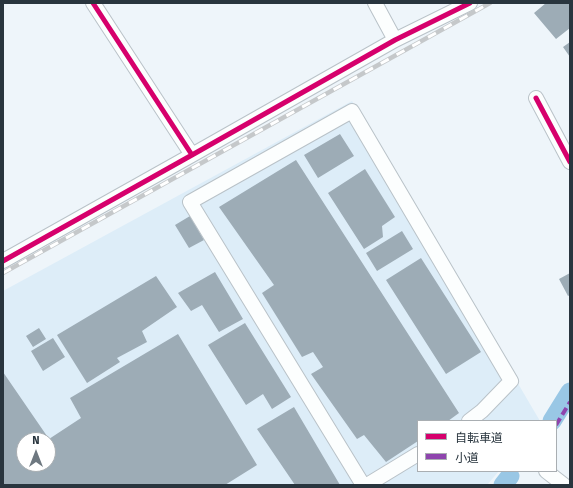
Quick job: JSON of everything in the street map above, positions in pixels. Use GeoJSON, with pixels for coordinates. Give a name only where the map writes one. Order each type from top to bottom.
{"type":"FeatureCollection","features":[{"type":"Feature","properties":{"kind":"street"},"geometry":{"type":"LineString","coordinates":[[93,3],[192,155]]}},
{"type":"Feature","properties":{"kind":"street"},"geometry":{"type":"LineString","coordinates":[[375,3],[395,40]]}},
{"type":"Feature","properties":{"kind":"street"},"geometry":{"type":"LineString","coordinates":[[3,261],[395,40],[470,3]]}},
{"type":"Feature","properties":{"kind":"street"},"geometry":{"type":"LineString","coordinates":[[536,98],[570,162]]}},
{"type":"Feature","properties":{"kind":"street"},"geometry":{"type":"LineString","coordinates":[[363,485],[190,202],[352,111],[511,381],[487,416],[473,420]]}},
{"type":"Feature","properties":{"kind":"street"},"geometry":{"type":"LineString","coordinates":[[367,485],[417,455]]}},
{"type":"Feature","properties":{"kind":"street"},"geometry":{"type":"LineString","coordinates":[[547,472],[564,485],[570,477]]}},
{"type":"Feature","properties":{"kind":"shaded area"},"geometry":{"type":"Polygon","coordinates":[[[352,101],[539,420],[417,420],[417,472],[498,472],[487,485],[3,485],[3,291],[352,101]]]}},
{"type":"Feature","properties":{"kind":"building"},"geometry":{"type":"Polygon","coordinates":[[[546,3],[570,3],[570,28],[556,39],[534,13],[546,3]]]}},
{"type":"Feature","properties":{"kind":"building"},"geometry":{"type":"Polygon","coordinates":[[[570,42],[570,57],[563,47],[570,42]]]}},
{"type":"Feature","properties":{"kind":"building"},"geometry":{"type":"Polygon","coordinates":[[[340,134],[354,156],[318,178],[304,155],[340,134]]]}},
{"type":"Feature","properties":{"kind":"building"},"geometry":{"type":"Polygon","coordinates":[[[296,160],[459,413],[449,420],[417,420],[417,442],[386,462],[364,435],[357,439],[311,374],[323,367],[313,352],[302,357],[262,293],[274,285],[219,207],[296,160]]]}},
{"type":"Feature","properties":{"kind":"building"},"geometry":{"type":"Polygon","coordinates":[[[365,169],[395,217],[382,226],[383,237],[364,249],[328,193],[365,169]]]}},
{"type":"Feature","properties":{"kind":"building"},"geometry":{"type":"Polygon","coordinates":[[[190,216],[204,240],[189,248],[175,225],[190,216]]]}},
{"type":"Feature","properties":{"kind":"building"},"geometry":{"type":"Polygon","coordinates":[[[402,231],[413,249],[377,271],[366,253],[402,231]]]}},
{"type":"Feature","properties":{"kind":"building"},"geometry":{"type":"Polygon","coordinates":[[[421,258],[481,352],[446,374],[386,280],[421,258]]]}},
{"type":"Feature","properties":{"kind":"building"},"geometry":{"type":"Polygon","coordinates":[[[215,272],[243,319],[219,332],[202,305],[191,311],[178,293],[215,272]]]}},
{"type":"Feature","properties":{"kind":"building"},"geometry":{"type":"Polygon","coordinates":[[[570,273],[570,295],[568,296],[559,279],[570,273]]]}},
{"type":"Feature","properties":{"kind":"building"},"geometry":{"type":"Polygon","coordinates":[[[156,276],[177,307],[142,331],[147,342],[117,358],[120,362],[87,383],[57,335],[156,276]]]}},
{"type":"Feature","properties":{"kind":"building"},"geometry":{"type":"Polygon","coordinates":[[[245,323],[291,397],[272,409],[263,394],[246,405],[208,345],[245,323]]]}},
{"type":"Feature","properties":{"kind":"building"},"geometry":{"type":"Polygon","coordinates":[[[39,328],[46,339],[33,347],[26,336],[39,328]]]}},
{"type":"Feature","properties":{"kind":"building"},"geometry":{"type":"Polygon","coordinates":[[[178,334],[257,465],[225,485],[3,485],[3,372],[44,432],[16,432],[16,472],[56,472],[56,434],[81,418],[70,398],[178,334]]]}},
{"type":"Feature","properties":{"kind":"building"},"geometry":{"type":"Polygon","coordinates":[[[53,338],[65,357],[43,371],[31,351],[53,338]]]}},
{"type":"Feature","properties":{"kind":"building"},"geometry":{"type":"Polygon","coordinates":[[[294,407],[340,485],[295,485],[257,429],[294,407]]]}},
{"type":"Feature","properties":{"kind":"waterway"},"geometry":{"type":"LineString","coordinates":[[553,420],[570,392]]}},
{"type":"Feature","properties":{"kind":"waterway"},"geometry":{"type":"LineString","coordinates":[[503,485],[510,476]]}},
{"type":"Feature","properties":{"kind":"railway"},"geometry":{"type":"LineString","coordinates":[[3,273],[490,3]]}},
{"type":"Feature","properties":{"kind":"marked path"},"geometry":{"type":"LineString","coordinates":[[557,423],[570,402]]}},
{"type":"Feature","properties":{"kind":"cycle path"},"geometry":{"type":"LineString","coordinates":[[93,3],[192,155]]}},
{"type":"Feature","properties":{"kind":"cycle path"},"geometry":{"type":"LineString","coordinates":[[3,261],[395,40],[470,3]]}},
{"type":"Feature","properties":{"kind":"cycle path"},"geometry":{"type":"LineString","coordinates":[[536,98],[570,162]]}}]}
